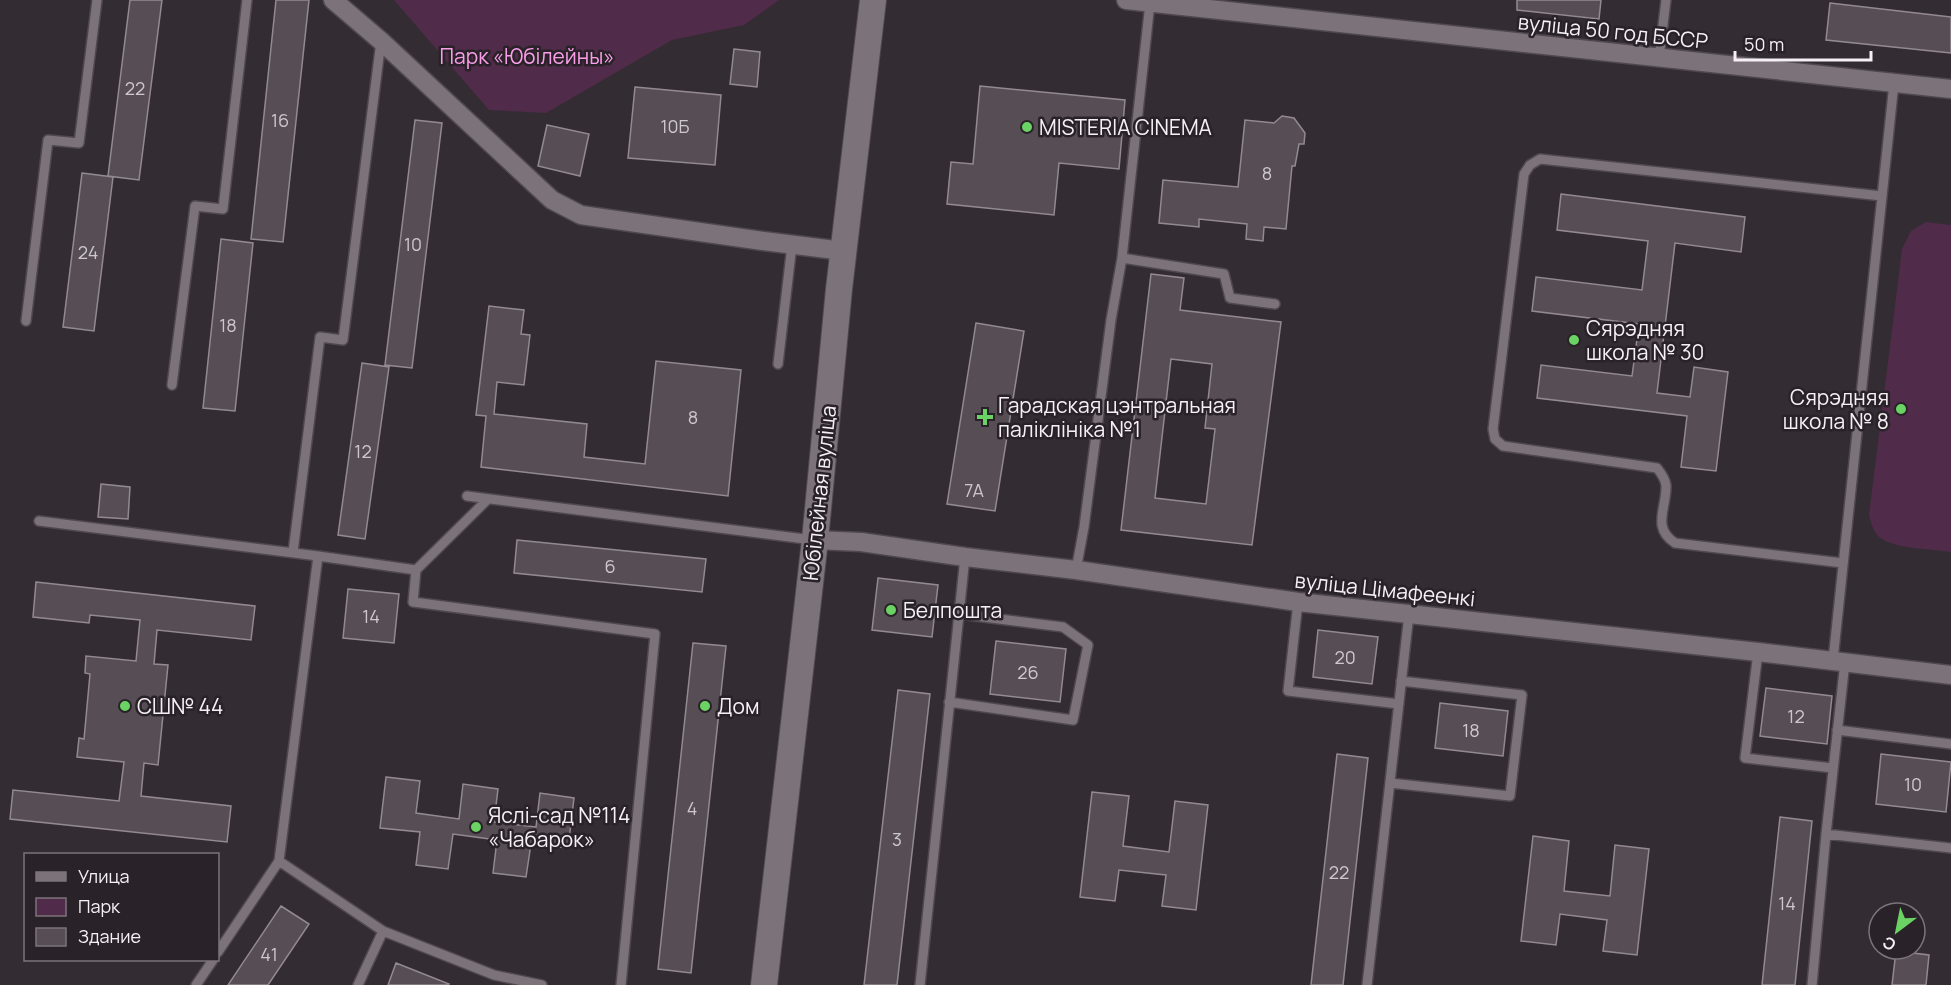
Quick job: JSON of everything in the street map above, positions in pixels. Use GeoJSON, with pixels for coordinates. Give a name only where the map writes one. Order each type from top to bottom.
{"type":"FeatureCollection","features":[{"type":"Feature","properties":{"kind":"main road","name":"Юбілейная вуліца"},"geometry":{"type":"LineString","coordinates":[[764,985],[815,540],[843,251],[873,0]]}},
{"type":"Feature","properties":{"kind":"street"},"geometry":{"type":"LineString","coordinates":[[333,0],[381,41],[552,200],[581,215],[843,251]]}},
{"type":"Feature","properties":{"kind":"street","name":"вуліца 50 год БССР"},"geometry":{"type":"LineString","coordinates":[[1126,0],[1253,7],[1659,58],[1951,90]]}},
{"type":"Feature","properties":{"kind":"street","name":"вуліца Цімафеенкі"},"geometry":{"type":"LineString","coordinates":[[815,540],[861,542],[1298,602],[1951,675]]}},
{"type":"Feature","properties":{"kind":"lane"},"geometry":{"type":"LineString","coordinates":[[26,321],[48,140],[79,143],[97,0]]}},
{"type":"Feature","properties":{"kind":"lane"},"geometry":{"type":"LineString","coordinates":[[172,386],[195,206],[223,209],[247,0]]}},
{"type":"Feature","properties":{"kind":"lane"},"geometry":{"type":"LineString","coordinates":[[1659,58],[1665,0]]}},
{"type":"Feature","properties":{"kind":"lane"},"geometry":{"type":"LineString","coordinates":[[1076,570],[1084,526],[1111,320],[1122,258],[1150,3]]}},
{"type":"Feature","properties":{"kind":"lane"},"geometry":{"type":"LineString","coordinates":[[293,552],[320,337],[343,340],[381,41]]}},
{"type":"Feature","properties":{"kind":"lane"},"geometry":{"type":"LineString","coordinates":[[1812,985],[1837,730],[1843,563],[1894,83]]}},
{"type":"Feature","properties":{"kind":"lane"},"geometry":{"type":"LineString","coordinates":[[1843,563],[1675,543],[1666,538],[1661,526],[1666,485],[1664,477],[1657,468],[1503,446],[1495,439],[1493,429],[1524,174],[1530,165],[1540,159],[1882,196]]}},
{"type":"Feature","properties":{"kind":"lane"},"geometry":{"type":"LineString","coordinates":[[778,364],[792,245]]}},
{"type":"Feature","properties":{"kind":"lane"},"geometry":{"type":"LineString","coordinates":[[1122,258],[1224,274],[1230,298],[1275,303]]}},
{"type":"Feature","properties":{"kind":"lane"},"geometry":{"type":"LineString","coordinates":[[467,496],[815,540]]}},
{"type":"Feature","properties":{"kind":"lane"},"geometry":{"type":"LineString","coordinates":[[488,499],[416,570],[413,602],[655,634],[621,985]]}},
{"type":"Feature","properties":{"kind":"lane"},"geometry":{"type":"LineString","coordinates":[[39,521],[293,552],[416,570]]}},
{"type":"Feature","properties":{"kind":"lane"},"geometry":{"type":"LineString","coordinates":[[219,951],[279,861],[318,556]]}},
{"type":"Feature","properties":{"kind":"lane"},"geometry":{"type":"LineString","coordinates":[[920,985],[965,557]]}},
{"type":"Feature","properties":{"kind":"lane"},"geometry":{"type":"LineString","coordinates":[[1298,602],[1288,691],[1399,704]]}},
{"type":"Feature","properties":{"kind":"lane"},"geometry":{"type":"LineString","coordinates":[[948,702],[1073,720],[1088,645],[1064,627],[959,614]]}},
{"type":"Feature","properties":{"kind":"lane"},"geometry":{"type":"LineString","coordinates":[[1367,985],[1409,614]]}},
{"type":"Feature","properties":{"kind":"lane"},"geometry":{"type":"LineString","coordinates":[[1758,652],[1745,758],[1833,768]]}},
{"type":"Feature","properties":{"kind":"lane"},"geometry":{"type":"LineString","coordinates":[[1390,783],[1510,796],[1522,695],[1401,681]]}},
{"type":"Feature","properties":{"kind":"lane"},"geometry":{"type":"LineString","coordinates":[[1837,730],[1951,744]]}},
{"type":"Feature","properties":{"kind":"lane"},"geometry":{"type":"LineString","coordinates":[[1826,834],[1951,848]]}},
{"type":"Feature","properties":{"kind":"lane"},"geometry":{"type":"LineString","coordinates":[[279,861],[383,931],[494,975],[542,985]]}},
{"type":"Feature","properties":{"kind":"lane"},"geometry":{"type":"LineString","coordinates":[[357,985],[383,931]]}},
{"type":"Feature","properties":{"kind":"lane"},"geometry":{"type":"LineString","coordinates":[[195,985],[212,961]]}},
{"type":"Feature","properties":{"kind":"lane"},"geometry":{"type":"LineString","coordinates":[[490,985],[494,975]]}},
{"type":"Feature","properties":{"kind":"green space","name":"Парк «Юбілейны»"},"geometry":{"type":"Polygon","coordinates":[[[394,0],[779,0],[744,25],[672,40],[546,113],[489,110],[394,0]]]}},
{"type":"Feature","properties":{"kind":"green space"},"geometry":{"type":"Polygon","coordinates":[[[1926,222],[1951,225],[1951,552],[1903,546],[1885,541],[1875,532],[1869,515],[1902,249],[1911,231],[1926,222]]]}},
{"type":"Feature","properties":{"kind":"building"},"geometry":{"type":"Polygon","coordinates":[[[130,0],[162,0],[139,180],[108,176],[130,0]]]}},
{"type":"Feature","properties":{"kind":"building"},"geometry":{"type":"Polygon","coordinates":[[[276,0],[309,0],[283,242],[251,239],[276,0]]]}},
{"type":"Feature","properties":{"kind":"building"},"geometry":{"type":"Polygon","coordinates":[[[1517,0],[1601,0],[1599,19],[1517,10],[1517,0]]]}},
{"type":"Feature","properties":{"kind":"building"},"geometry":{"type":"Polygon","coordinates":[[[1830,3],[1951,17],[1951,53],[1826,40],[1830,3]]]}},
{"type":"Feature","properties":{"kind":"building"},"geometry":{"type":"Polygon","coordinates":[[[734,49],[760,52],[757,87],[730,84],[734,49]]]}},
{"type":"Feature","properties":{"kind":"building"},"geometry":{"type":"Polygon","coordinates":[[[980,86],[1125,100],[1119,169],[1059,163],[1054,215],[947,204],[951,162],[973,164],[980,86]]]}},
{"type":"Feature","properties":{"kind":"building"},"geometry":{"type":"Polygon","coordinates":[[[635,87],[721,95],[715,165],[628,158],[635,87]]]}},
{"type":"Feature","properties":{"kind":"building"},"geometry":{"type":"Polygon","coordinates":[[[1282,116],[1294,118],[1305,133],[1304,144],[1299,144],[1295,166],[1292,166],[1286,229],[1264,227],[1263,241],[1246,239],[1247,224],[1199,219],[1199,227],[1159,223],[1163,180],[1238,187],[1245,120],[1274,123],[1282,116]]]}},
{"type":"Feature","properties":{"kind":"building"},"geometry":{"type":"Polygon","coordinates":[[[415,120],[442,123],[412,368],[385,365],[415,120]]]}},
{"type":"Feature","properties":{"kind":"building"},"geometry":{"type":"Polygon","coordinates":[[[547,125],[589,134],[580,176],[538,166],[547,125]]]}},
{"type":"Feature","properties":{"kind":"building"},"geometry":{"type":"Polygon","coordinates":[[[82,173],[113,177],[94,331],[63,327],[82,173]]]}},
{"type":"Feature","properties":{"kind":"building"},"geometry":{"type":"Polygon","coordinates":[[[1561,194],[1745,217],[1741,252],[1675,243],[1657,393],[1690,397],[1694,367],[1728,372],[1716,471],[1681,467],[1687,416],[1537,398],[1541,365],[1632,376],[1639,324],[1532,311],[1536,277],[1642,290],[1648,241],[1557,230],[1561,194]]]}},
{"type":"Feature","properties":{"kind":"building"},"geometry":{"type":"Polygon","coordinates":[[[221,239],[253,243],[235,411],[203,408],[221,239]]]}},
{"type":"Feature","properties":{"kind":"building"},"geometry":{"type":"Polygon","coordinates":[[[1151,274],[1184,278],[1180,310],[1281,322],[1252,545],[1121,530],[1151,274]],[[1171,359],[1155,498],[1206,504],[1215,429],[1205,428],[1212,364],[1171,359]]]}},
{"type":"Feature","properties":{"kind":"building"},"geometry":{"type":"Polygon","coordinates":[[[489,306],[524,310],[521,334],[530,335],[524,385],[497,382],[494,414],[587,424],[584,457],[645,464],[656,361],[741,370],[728,496],[481,467],[486,416],[476,415],[489,306]]]}},
{"type":"Feature","properties":{"kind":"building","name":"Гарадская цэнтральная паліклініка №1"},"geometry":{"type":"Polygon","coordinates":[[[976,323],[1024,331],[995,511],[947,504],[976,323]]]}},
{"type":"Feature","properties":{"kind":"building"},"geometry":{"type":"Polygon","coordinates":[[[362,363],[389,367],[365,539],[338,535],[362,363]]]}},
{"type":"Feature","properties":{"kind":"building"},"geometry":{"type":"Polygon","coordinates":[[[101,484],[130,487],[128,519],[98,517],[101,484]]]}},
{"type":"Feature","properties":{"kind":"building"},"geometry":{"type":"Polygon","coordinates":[[[517,540],[706,559],[702,592],[514,573],[517,540]]]}},
{"type":"Feature","properties":{"kind":"building"},"geometry":{"type":"Polygon","coordinates":[[[878,578],[938,585],[932,637],[872,630],[878,578]]]}},
{"type":"Feature","properties":{"kind":"building","name":"СШ№ 44"},"geometry":{"type":"Polygon","coordinates":[[[36,582],[255,606],[251,640],[157,630],[154,664],[168,665],[158,765],[144,763],[141,796],[231,806],[227,842],[10,819],[13,790],[119,801],[124,762],[77,757],[79,738],[84,739],[90,674],[85,673],[86,656],[136,661],[140,620],[90,615],[89,623],[33,617],[36,582]]]}},
{"type":"Feature","properties":{"kind":"building"},"geometry":{"type":"Polygon","coordinates":[[[348,589],[399,594],[394,643],[343,638],[348,589]]]}},
{"type":"Feature","properties":{"kind":"building"},"geometry":{"type":"Polygon","coordinates":[[[1318,630],[1378,637],[1372,684],[1313,677],[1318,630]]]}},
{"type":"Feature","properties":{"kind":"building"},"geometry":{"type":"Polygon","coordinates":[[[996,641],[1066,649],[1060,702],[990,694],[996,641]]]}},
{"type":"Feature","properties":{"kind":"building"},"geometry":{"type":"Polygon","coordinates":[[[693,643],[726,646],[691,973],[658,969],[693,643]]]}},
{"type":"Feature","properties":{"kind":"building"},"geometry":{"type":"Polygon","coordinates":[[[1766,688],[1832,696],[1827,744],[1760,736],[1766,688]]]}},
{"type":"Feature","properties":{"kind":"building"},"geometry":{"type":"Polygon","coordinates":[[[898,690],[930,694],[897,985],[864,985],[898,690]]]}},
{"type":"Feature","properties":{"kind":"building"},"geometry":{"type":"Polygon","coordinates":[[[1440,703],[1508,711],[1503,756],[1435,748],[1440,703]]]}},
{"type":"Feature","properties":{"kind":"building"},"geometry":{"type":"Polygon","coordinates":[[[1337,754],[1368,758],[1343,985],[1311,985],[1337,754]]]}},
{"type":"Feature","properties":{"kind":"building"},"geometry":{"type":"Polygon","coordinates":[[[1881,754],[1951,762],[1946,812],[1876,804],[1881,754]]]}},
{"type":"Feature","properties":{"kind":"building","name":"Яслі-сад №114 «Чабарок»"},"geometry":{"type":"Polygon","coordinates":[[[386,777],[420,781],[416,813],[459,819],[463,784],[498,789],[494,822],[536,827],[540,793],[574,798],[568,848],[531,844],[526,877],[493,873],[497,840],[453,834],[448,869],[416,865],[420,832],[380,828],[386,777]]]}},
{"type":"Feature","properties":{"kind":"building"},"geometry":{"type":"Polygon","coordinates":[[[1092,792],[1129,796],[1123,846],[1169,852],[1175,801],[1208,805],[1196,910],[1162,906],[1166,875],[1119,870],[1115,901],[1080,897],[1092,792]]]}},
{"type":"Feature","properties":{"kind":"building"},"geometry":{"type":"Polygon","coordinates":[[[1780,817],[1812,821],[1795,985],[1762,985],[1780,817]]]}},
{"type":"Feature","properties":{"kind":"building"},"geometry":{"type":"Polygon","coordinates":[[[1533,836],[1569,841],[1564,891],[1610,896],[1615,845],[1649,849],[1637,955],[1603,951],[1607,920],[1560,914],[1556,945],[1521,941],[1533,836]]]}},
{"type":"Feature","properties":{"kind":"building"},"geometry":{"type":"Polygon","coordinates":[[[281,906],[309,924],[268,985],[228,985],[281,906]]]}},
{"type":"Feature","properties":{"kind":"building"},"geometry":{"type":"Polygon","coordinates":[[[1927,955],[1929,955],[1926,985],[1892,985],[1895,961],[1927,961],[1927,955]]]}},
{"type":"Feature","properties":{"kind":"building"},"geometry":{"type":"Polygon","coordinates":[[[396,963],[449,984],[388,985],[396,963]]]}},
{"type":"Feature","properties":{"kind":"place","name":"MISTERIA CINEMA"},"geometry":{"type":"Point","coordinates":[1027,127]}},
{"type":"Feature","properties":{"kind":"place","name":"Сярэдняя школа № 30"},"geometry":{"type":"Point","coordinates":[1574,340]}},
{"type":"Feature","properties":{"kind":"place","name":"Сярэдняя школа № 8"},"geometry":{"type":"Point","coordinates":[1901,409]}},
{"type":"Feature","properties":{"kind":"place","name":"Гарадская цэнтральная паліклініка №1"},"geometry":{"type":"Point","coordinates":[985,417]}},
{"type":"Feature","properties":{"kind":"place","name":"Белпошта"},"geometry":{"type":"Point","coordinates":[891,610]}},
{"type":"Feature","properties":{"kind":"place","name":"СШ№ 44"},"geometry":{"type":"Point","coordinates":[125,706]}},
{"type":"Feature","properties":{"kind":"place","name":"Дом"},"geometry":{"type":"Point","coordinates":[705,706]}},
{"type":"Feature","properties":{"kind":"place","name":"Яслі-сад №114 «Чабарок»"},"geometry":{"type":"Point","coordinates":[476,827]}}]}
